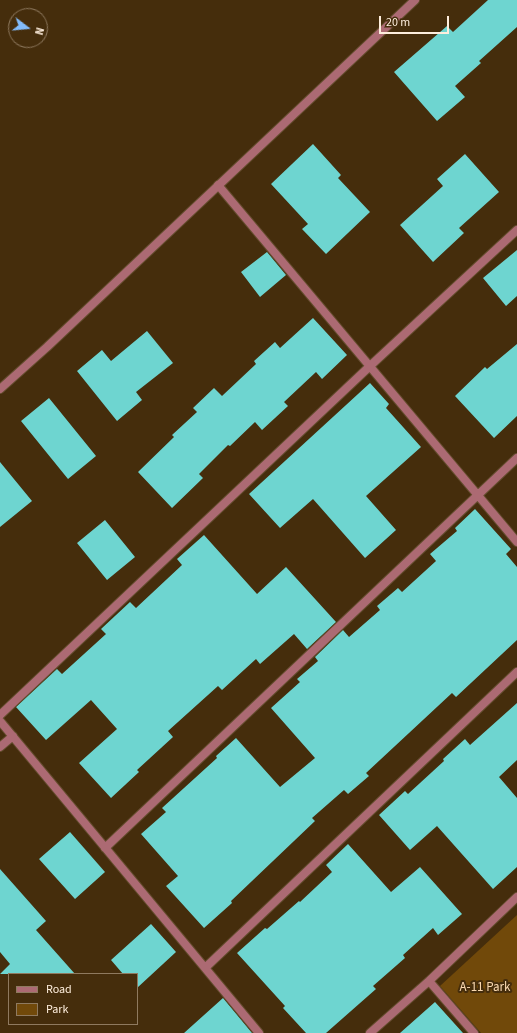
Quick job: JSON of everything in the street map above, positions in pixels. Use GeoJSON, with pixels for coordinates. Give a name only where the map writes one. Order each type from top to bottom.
{"type":"FeatureCollection","features":[{"type":"Feature","properties":{"kind":"street"},"geometry":{"type":"LineString","coordinates":[[0,389],[48,347],[415,0]]}},
{"type":"Feature","properties":{"kind":"street"},"geometry":{"type":"LineString","coordinates":[[218,185],[517,542]]}},
{"type":"Feature","properties":{"kind":"street"},"geometry":{"type":"LineString","coordinates":[[0,715],[370,366],[517,230]]}},
{"type":"Feature","properties":{"kind":"street"},"geometry":{"type":"LineString","coordinates":[[105,848],[517,458]]}},
{"type":"Feature","properties":{"kind":"street"},"geometry":{"type":"LineString","coordinates":[[205,968],[517,672]]}},
{"type":"Feature","properties":{"kind":"street"},"geometry":{"type":"LineString","coordinates":[[0,721],[259,1033]]}},
{"type":"Feature","properties":{"kind":"street"},"geometry":{"type":"LineString","coordinates":[[0,747],[13,736]]}},
{"type":"Feature","properties":{"kind":"street"},"geometry":{"type":"LineString","coordinates":[[370,1033],[429,981],[517,897]]}},
{"type":"Feature","properties":{"kind":"street"},"geometry":{"type":"LineString","coordinates":[[429,981],[474,1033]]}},
{"type":"Feature","properties":{"kind":"green space","name":"A-11 Park"},"geometry":{"type":"Polygon","coordinates":[[[517,915],[517,1033],[481,1033],[440,986],[517,915]]]}},
{"type":"Feature","properties":{"kind":"building"},"geometry":{"type":"Polygon","coordinates":[[[488,0],[517,0],[517,27],[479,61],[481,63],[455,86],[465,97],[437,121],[394,72],[447,26],[453,32],[488,0]]]}},
{"type":"Feature","properties":{"kind":"building"},"geometry":{"type":"Polygon","coordinates":[[[313,144],[341,175],[338,178],[370,212],[326,254],[302,229],[308,224],[271,184],[313,144]]]}},
{"type":"Feature","properties":{"kind":"building"},"geometry":{"type":"Polygon","coordinates":[[[465,154],[499,192],[459,228],[464,233],[433,262],[400,225],[443,186],[437,179],[465,154]]]}},
{"type":"Feature","properties":{"kind":"building"},"geometry":{"type":"Polygon","coordinates":[[[517,250],[517,296],[506,306],[483,278],[517,250]]]}},
{"type":"Feature","properties":{"kind":"building"},"geometry":{"type":"Polygon","coordinates":[[[267,252],[286,275],[260,297],[241,272],[267,252]]]}},
{"type":"Feature","properties":{"kind":"building"},"geometry":{"type":"Polygon","coordinates":[[[313,318],[347,355],[322,379],[316,372],[284,402],[288,406],[262,430],[255,422],[230,446],[228,445],[199,474],[203,478],[172,508],[138,472],[174,437],[172,435],[197,412],[193,408],[214,388],[222,396],[256,364],[254,361],[275,342],[280,348],[313,318]]]}},
{"type":"Feature","properties":{"kind":"building"},"geometry":{"type":"Polygon","coordinates":[[[147,331],[173,363],[136,392],[142,400],[117,421],[77,371],[102,350],[111,361],[147,331]]]}},
{"type":"Feature","properties":{"kind":"building"},"geometry":{"type":"Polygon","coordinates":[[[517,344],[517,416],[494,438],[455,396],[485,367],[487,369],[517,344]]]}},
{"type":"Feature","properties":{"kind":"building"},"geometry":{"type":"Polygon","coordinates":[[[370,383],[389,404],[386,408],[421,447],[366,496],[396,530],[365,558],[313,499],[280,528],[249,494],[370,383]]]}},
{"type":"Feature","properties":{"kind":"building"},"geometry":{"type":"Polygon","coordinates":[[[49,398],[96,456],[68,479],[21,421],[49,398]]]}},
{"type":"Feature","properties":{"kind":"building"},"geometry":{"type":"Polygon","coordinates":[[[0,462],[32,501],[0,527],[0,462]]]}},
{"type":"Feature","properties":{"kind":"building"},"geometry":{"type":"Polygon","coordinates":[[[475,509],[511,549],[506,554],[517,567],[517,640],[456,697],[452,693],[366,773],[369,776],[348,794],[344,790],[312,818],[315,821],[231,901],[232,903],[204,928],[166,886],[178,876],[141,834],[166,812],[162,808],[217,758],[216,756],[236,738],[280,787],[315,758],[271,708],[300,682],[297,679],[318,661],[315,657],[343,630],[349,637],[380,610],[377,606],[398,588],[402,592],[436,561],[430,554],[457,531],[455,528],[475,509]]]}},
{"type":"Feature","properties":{"kind":"building"},"geometry":{"type":"Polygon","coordinates":[[[105,520],[135,557],[107,580],[77,543],[105,520]]]}},
{"type":"Feature","properties":{"kind":"building"},"geometry":{"type":"Polygon","coordinates":[[[204,535],[257,594],[286,567],[336,622],[307,649],[294,634],[260,664],[256,659],[222,690],[218,686],[168,731],[173,737],[137,770],[139,772],[111,798],[79,763],[117,729],[91,700],[46,740],[16,707],[57,669],[62,674],[106,634],[101,629],[130,602],[136,608],[182,565],[177,559],[204,535]]]}},
{"type":"Feature","properties":{"kind":"building"},"geometry":{"type":"Polygon","coordinates":[[[517,703],[517,760],[499,777],[517,798],[517,867],[493,889],[437,826],[410,850],[379,815],[405,791],[408,794],[444,761],[443,759],[465,739],[470,745],[517,703]]]}},
{"type":"Feature","properties":{"kind":"building"},"geometry":{"type":"Polygon","coordinates":[[[70,832],[105,872],[75,899],[39,859],[70,832]]]}},
{"type":"Feature","properties":{"kind":"building"},"geometry":{"type":"Polygon","coordinates":[[[348,844],[391,892],[420,867],[462,914],[438,935],[433,928],[403,955],[405,958],[373,986],[376,989],[326,1033],[306,1033],[283,1008],[285,1006],[237,953],[265,928],[267,929],[299,901],[300,902],[332,872],[326,865],[348,844]]]}},
{"type":"Feature","properties":{"kind":"building"},"geometry":{"type":"Polygon","coordinates":[[[0,869],[46,921],[36,930],[74,973],[0,974],[10,964],[0,952],[0,869]]]}},
{"type":"Feature","properties":{"kind":"building"},"geometry":{"type":"Polygon","coordinates":[[[151,924],[176,952],[138,987],[138,973],[122,973],[111,960],[151,924]]]}},
{"type":"Feature","properties":{"kind":"building"},"geometry":{"type":"Polygon","coordinates":[[[223,998],[252,1033],[184,1033],[223,998]]]}},
{"type":"Feature","properties":{"kind":"building"},"geometry":{"type":"Polygon","coordinates":[[[435,1002],[463,1033],[400,1033],[435,1002]]]}}]}
